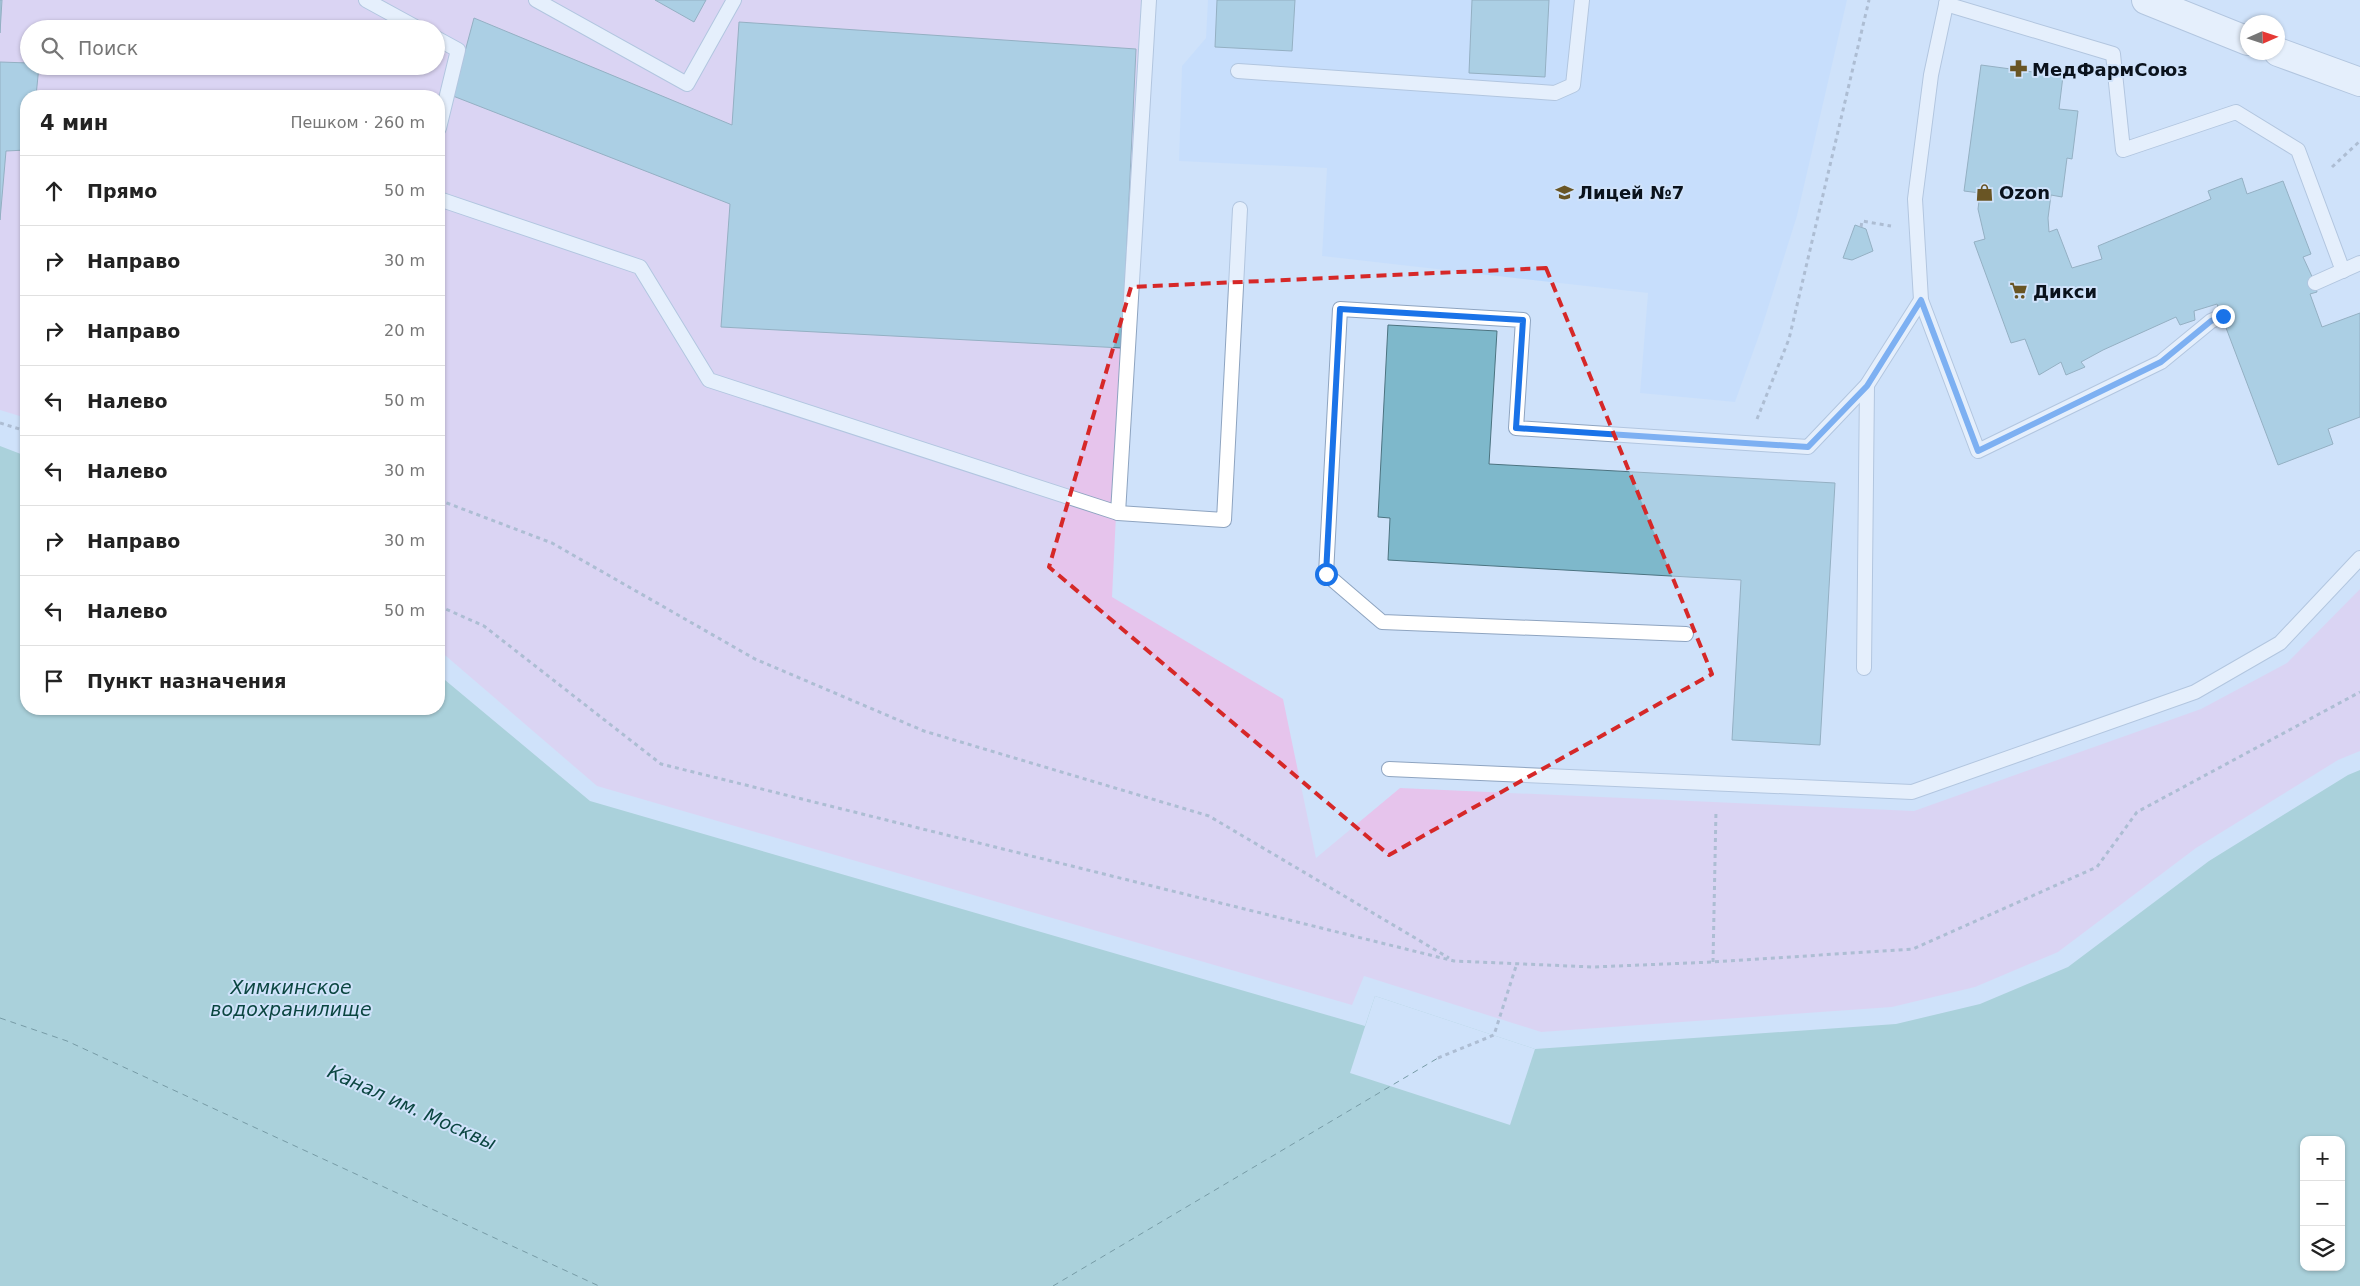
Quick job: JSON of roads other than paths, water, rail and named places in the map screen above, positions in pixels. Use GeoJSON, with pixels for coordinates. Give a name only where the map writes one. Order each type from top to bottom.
{"type":"FeatureCollection","features":[{"type":"Feature","properties":{"kind":"street"},"geometry":{"type":"LineString","coordinates":[[2146,0],[2185,9],[2240,37]]}},
{"type":"Feature","properties":{"kind":"street"},"geometry":{"type":"LineString","coordinates":[[2285,55],[2360,82]]}},
{"type":"Feature","properties":{"kind":"lane"},"geometry":{"type":"LineString","coordinates":[[366,0],[403,20]]}},
{"type":"Feature","properties":{"kind":"lane"},"geometry":{"type":"LineString","coordinates":[[536,0],[687,84],[734,0]]}},
{"type":"Feature","properties":{"kind":"lane"},"geometry":{"type":"LineString","coordinates":[[1118,514],[1149,0]]}},
{"type":"Feature","properties":{"kind":"lane"},"geometry":{"type":"LineString","coordinates":[[1238,71],[1555,93],[1573,85],[1582,0]]}},
{"type":"Feature","properties":{"kind":"lane"},"geometry":{"type":"LineString","coordinates":[[2223,316],[2211,321],[2161,362],[1978,451],[1921,300],[1915,199],[1931,74],[1947,2],[2113,54],[2124,150],[2236,112],[2298,150],[2343,270]]}},
{"type":"Feature","properties":{"kind":"lane"},"geometry":{"type":"LineString","coordinates":[[445,43],[458,50],[445,103]]}},
{"type":"Feature","properties":{"kind":"lane"},"geometry":{"type":"LineString","coordinates":[[445,201],[640,267],[709,380],[1118,514],[1224,520],[1240,209]]}},
{"type":"Feature","properties":{"kind":"lane"},"geometry":{"type":"LineString","coordinates":[[2315,283],[2360,263]]}},
{"type":"Feature","properties":{"kind":"lane"},"geometry":{"type":"LineString","coordinates":[[1686,634],[1382,622],[1326,574],[1340,309],[1523,320],[1516,428],[1808,447],[1867,386],[1921,300]]}},
{"type":"Feature","properties":{"kind":"lane"},"geometry":{"type":"LineString","coordinates":[[1864,668],[1867,386]]}},
{"type":"Feature","properties":{"kind":"lane"},"geometry":{"type":"LineString","coordinates":[[1389,769],[1912,792],[2195,692],[2280,643],[2360,558]]}},
{"type":"Feature","properties":{"kind":"water","name":"Химкинское водохранилище"},"geometry":{"type":"Polygon","coordinates":[[[0,446],[20,454],[20,715],[445,715],[445,680],[590,801],[1365,1026],[1375,996],[1535,1049],[1896,1024],[1980,1004],[2068,967],[2209,861],[2348,775],[2360,770],[2360,1286],[0,1286],[0,446]]]}},
{"type":"Feature","properties":{"kind":"place","name":"МедФармСоюз"},"geometry":{"type":"Point","coordinates":[2018,69]}},
{"type":"Feature","properties":{"kind":"place","name":"Лицей №7"},"geometry":{"type":"Point","coordinates":[1564,192]}},
{"type":"Feature","properties":{"kind":"place","name":"Ozon"},"geometry":{"type":"Point","coordinates":[1985,192]}},
{"type":"Feature","properties":{"kind":"place","name":"Дикси"},"geometry":{"type":"Point","coordinates":[2019,291]}},
{"type":"Feature","properties":{"kind":"water label","name":"Канал им. Москвы"},"geometry":{"type":"Point","coordinates":[412,1107]}}]}
